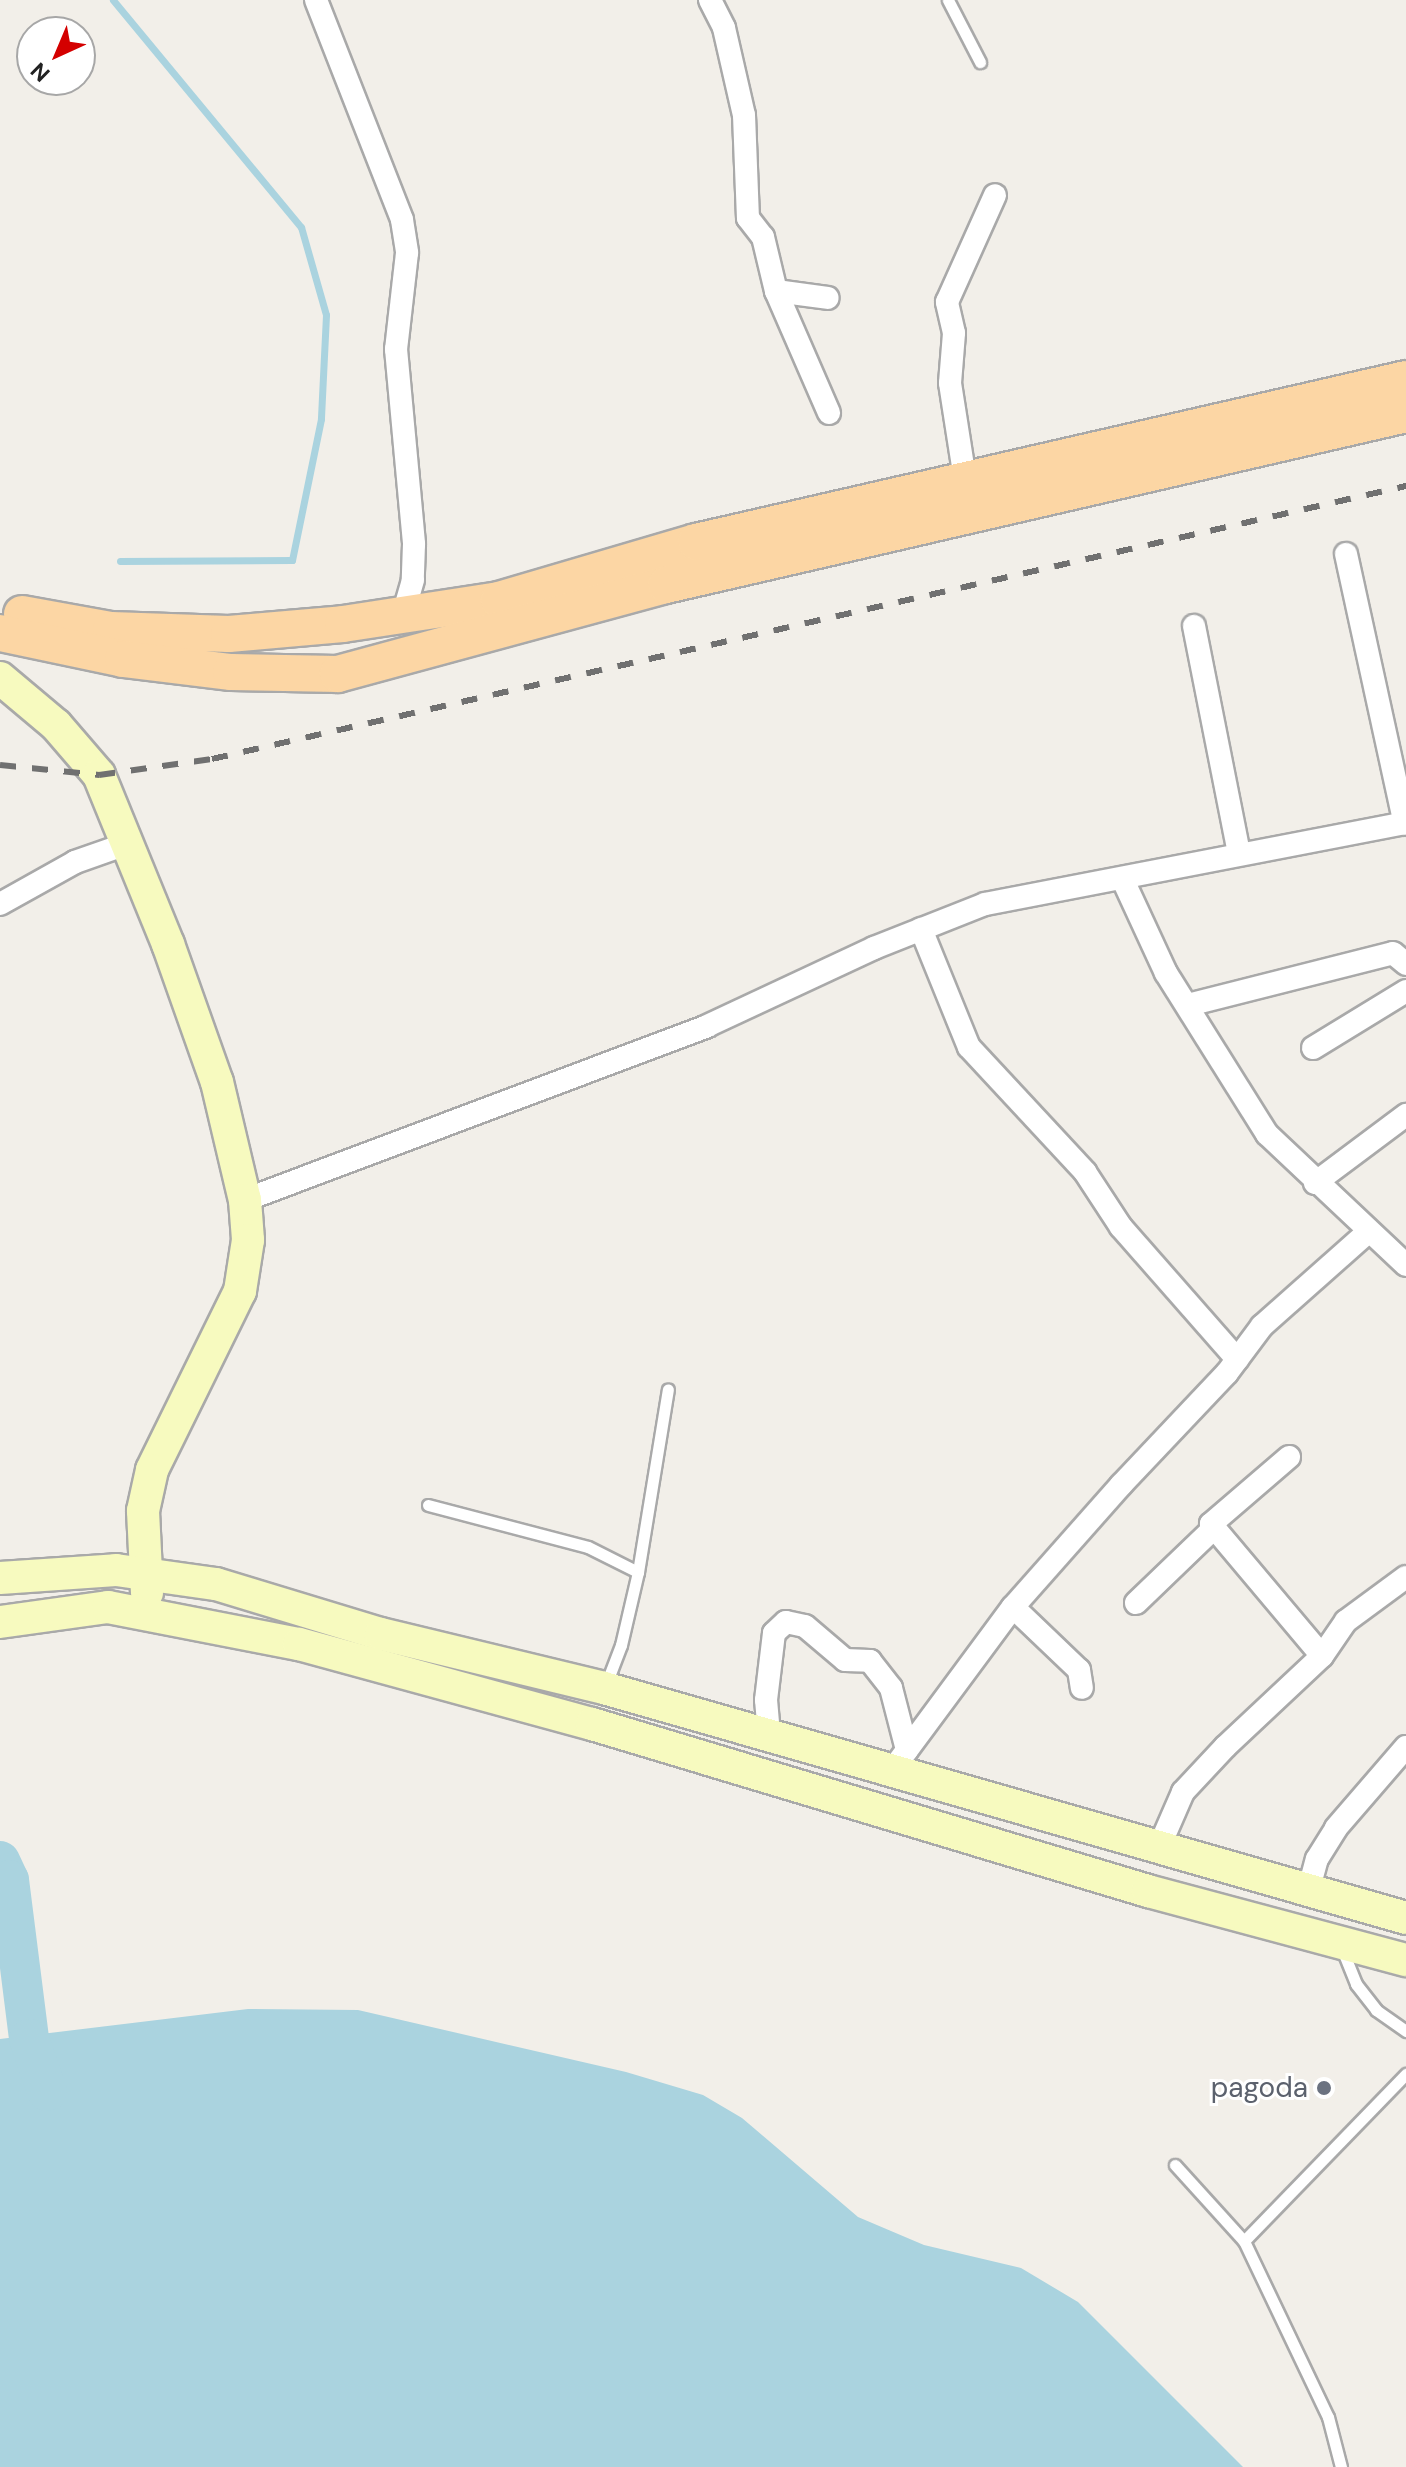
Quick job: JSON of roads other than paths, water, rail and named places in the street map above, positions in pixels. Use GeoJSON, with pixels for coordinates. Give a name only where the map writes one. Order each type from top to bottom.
{"type":"FeatureCollection","features":[{"type":"Feature","properties":{"kind":"main road"},"geometry":{"type":"LineString","coordinates":[[0,610],[111,630],[229,634],[403,614],[528,594],[696,542],[1406,379]]}},
{"type":"Feature","properties":{"kind":"main road"},"geometry":{"type":"LineString","coordinates":[[0,633],[123,659],[231,672],[338,674],[666,585],[1406,414]]}},
{"type":"Feature","properties":{"kind":"main road"},"geometry":{"type":"LineString","coordinates":[[0,678],[78,748],[99,775],[217,1082],[245,1200],[248,1240],[240,1291],[152,1470],[143,1511],[148,1614]]}},
{"type":"Feature","properties":{"kind":"main road"},"geometry":{"type":"LineString","coordinates":[[0,1578],[146,1572],[216,1584],[381,1634],[604,1688],[769,1734],[900,1759],[956,1791],[1160,1845],[1308,1892],[1406,1918]]}},
{"type":"Feature","properties":{"kind":"main road"},"geometry":{"type":"LineString","coordinates":[[0,1622],[108,1607],[299,1644],[592,1724],[1148,1891],[1406,1960]]}},
{"type":"Feature","properties":{"kind":"street"},"geometry":{"type":"LineString","coordinates":[[316,0],[402,220],[407,253],[396,349],[414,544],[413,580],[403,614]]}},
{"type":"Feature","properties":{"kind":"street"},"geometry":{"type":"LineString","coordinates":[[712,1],[724,28],[744,115],[748,218],[763,237],[776,291],[829,413]]}},
{"type":"Feature","properties":{"kind":"street"},"geometry":{"type":"LineString","coordinates":[[965,479],[950,383],[954,333],[947,302],[995,195]]}},
{"type":"Feature","properties":{"kind":"street"},"geometry":{"type":"LineString","coordinates":[[776,291],[828,298]]}},
{"type":"Feature","properties":{"kind":"street"},"geometry":{"type":"LineString","coordinates":[[245,1200],[707,1026],[921,929],[985,904],[1124,882],[1239,853],[1327,842],[1405,824],[1346,554]]}},
{"type":"Feature","properties":{"kind":"street"},"geometry":{"type":"LineString","coordinates":[[1194,626],[1239,853]]}},
{"type":"Feature","properties":{"kind":"street"},"geometry":{"type":"LineString","coordinates":[[0,904],[75,862],[126,844]]}},
{"type":"Feature","properties":{"kind":"street"},"geometry":{"type":"LineString","coordinates":[[1124,882],[1166,973],[1248,1108],[1315,1183],[1406,1265]]}},
{"type":"Feature","properties":{"kind":"street"},"geometry":{"type":"LineString","coordinates":[[921,929],[969,1047],[1085,1172],[1121,1227],[1237,1359]]}},
{"type":"Feature","properties":{"kind":"street"},"geometry":{"type":"LineString","coordinates":[[1188,1005],[1393,953],[1406,964]]}},
{"type":"Feature","properties":{"kind":"street"},"geometry":{"type":"LineString","coordinates":[[1313,1048],[1406,991]]}},
{"type":"Feature","properties":{"kind":"street"},"geometry":{"type":"LineString","coordinates":[[1315,1183],[1406,1115]]}},
{"type":"Feature","properties":{"kind":"street"},"geometry":{"type":"LineString","coordinates":[[900,1759],[1013,1607],[1301,1288],[1368,1232]]}},
{"type":"Feature","properties":{"kind":"street"},"geometry":{"type":"LineString","coordinates":[[1136,1603],[1213,1529],[1217,1517],[1289,1457]]}},
{"type":"Feature","properties":{"kind":"street"},"geometry":{"type":"LineString","coordinates":[[1213,1529],[1322,1656]]}},
{"type":"Feature","properties":{"kind":"street"},"geometry":{"type":"LineString","coordinates":[[1160,1845],[1183,1792],[1322,1656],[1346,1621],[1406,1577]]}},
{"type":"Feature","properties":{"kind":"street"},"geometry":{"type":"LineString","coordinates":[[1013,1607],[1079,1670],[1082,1688]]}},
{"type":"Feature","properties":{"kind":"street"},"geometry":{"type":"LineString","coordinates":[[769,1734],[766,1700],[774,1633],[786,1622],[805,1626],[845,1660],[870,1661],[891,1688],[900,1759]]}},
{"type":"Feature","properties":{"kind":"street"},"geometry":{"type":"LineString","coordinates":[[1308,1892],[1317,1859],[1336,1828],[1406,1747]]}},
{"type":"Feature","properties":{"kind":"lane"},"geometry":{"type":"LineString","coordinates":[[948,0],[980,62]]}},
{"type":"Feature","properties":{"kind":"lane"},"geometry":{"type":"LineString","coordinates":[[604,1688],[621,1645],[638,1572],[668,1389]]}},
{"type":"Feature","properties":{"kind":"lane"},"geometry":{"type":"LineString","coordinates":[[428,1505],[588,1547],[638,1572]]}},
{"type":"Feature","properties":{"kind":"lane"},"geometry":{"type":"LineString","coordinates":[[1340,1942],[1356,1984],[1376,2010],[1406,2031]]}},
{"type":"Feature","properties":{"kind":"lane"},"geometry":{"type":"LineString","coordinates":[[1244,2241],[1406,2074]]}},
{"type":"Feature","properties":{"kind":"lane"},"geometry":{"type":"LineString","coordinates":[[1175,2165],[1244,2241],[1328,2417],[1341,2467]]}},
{"type":"Feature","properties":{"kind":"water"},"geometry":{"type":"Polygon","coordinates":[[[248,2009],[358,2010],[626,2072],[703,2095],[742,2118],[858,2217],[924,2245],[1021,2268],[1078,2302],[1243,2467],[0,2467],[0,2039],[248,2009]]]}},
{"type":"Feature","properties":{"kind":"waterway"},"geometry":{"type":"LineString","coordinates":[[113,0],[301,227],[326,315],[321,419],[292,560],[120,561]]}},
{"type":"Feature","properties":{"kind":"waterway"},"geometry":{"type":"LineString","coordinates":[[0,1861],[9,1880],[29,2039],[47,2091]]}},
{"type":"Feature","properties":{"kind":"railway"},"geometry":{"type":"LineString","coordinates":[[0,765],[99,775],[212,759],[1406,486]]}},
{"type":"Feature","properties":{"kind":"place","name":"pagoda"},"geometry":{"type":"Point","coordinates":[1324,2088]}}]}
